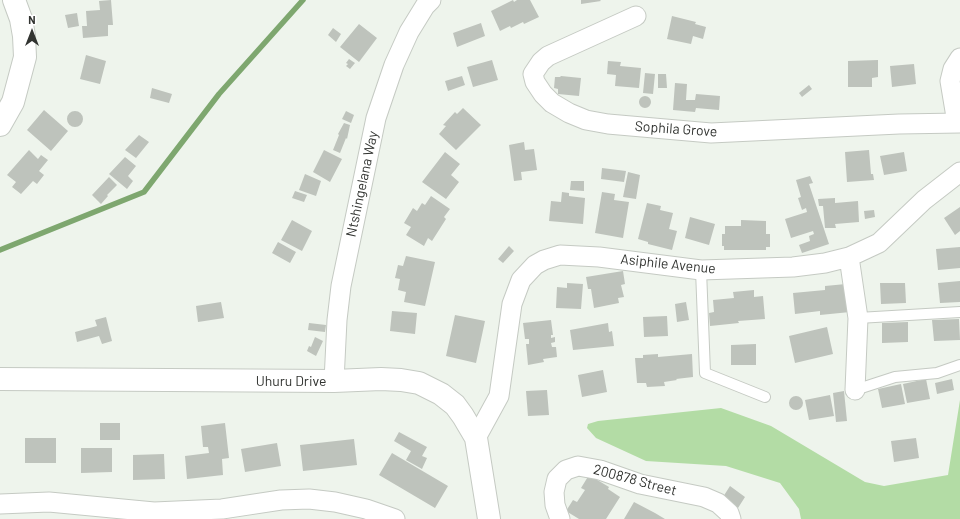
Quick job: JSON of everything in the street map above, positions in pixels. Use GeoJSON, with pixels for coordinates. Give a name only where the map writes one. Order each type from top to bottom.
{"type":"FeatureCollection","features":[{"type":"Feature","properties":{"kind":"street"},"geometry":{"type":"LineString","coordinates":[[0,125],[13,102],[25,57],[24,36],[14,0]]}},
{"type":"Feature","properties":{"kind":"street","name":"Ntshingelana Way"},"geometry":{"type":"LineString","coordinates":[[334,381],[337,320],[341,286],[376,118],[394,65],[409,32],[431,0]]}},
{"type":"Feature","properties":{"kind":"street","name":"Sophila Grove"},"geometry":{"type":"LineString","coordinates":[[636,16],[548,56],[541,62],[533,74],[535,82],[543,94],[552,103],[569,114],[586,120],[608,124],[711,132],[958,123]]}},
{"type":"Feature","properties":{"kind":"street"},"geometry":{"type":"LineString","coordinates":[[958,123],[950,80],[953,69],[960,58]]}},
{"type":"Feature","properties":{"kind":"street","name":"Asiphile Avenue"},"geometry":{"type":"LineString","coordinates":[[476,438],[499,396],[506,337],[512,304],[518,286],[521,280],[535,265],[544,260],[560,255],[599,257],[701,270],[792,267],[825,263],[849,256],[879,242],[924,200],[960,172]]}},
{"type":"Feature","properties":{"kind":"street"},"geometry":{"type":"LineString","coordinates":[[849,256],[858,318],[855,390]]}},
{"type":"Feature","properties":{"kind":"street","name":"Uhuru Drive"},"geometry":{"type":"LineString","coordinates":[[0,380],[334,381],[381,379],[419,383],[441,394],[454,405],[463,416],[476,438],[489,519]]}},
{"type":"Feature","properties":{"kind":"street","name":"200878 Street"},"geometry":{"type":"LineString","coordinates":[[560,519],[555,505],[554,492],[557,479],[566,470],[578,466],[600,470],[640,484],[704,497],[718,503],[729,513],[732,519]]}},
{"type":"Feature","properties":{"kind":"street"},"geometry":{"type":"LineString","coordinates":[[0,504],[49,502],[154,512],[222,509],[281,500],[309,499],[335,502],[366,509],[395,519]]}},
{"type":"Feature","properties":{"kind":"lane"},"geometry":{"type":"LineString","coordinates":[[701,270],[705,373],[765,397]]}},
{"type":"Feature","properties":{"kind":"lane"},"geometry":{"type":"LineString","coordinates":[[858,318],[960,312]]}},
{"type":"Feature","properties":{"kind":"lane"},"geometry":{"type":"LineString","coordinates":[[855,390],[895,377],[937,373],[960,365]]}},
{"type":"Feature","properties":{"kind":"green space"},"geometry":{"type":"Polygon","coordinates":[[[960,400],[960,519],[801,519],[799,509],[780,483],[726,466],[646,461],[596,438],[587,428],[588,424],[598,421],[721,408],[771,426],[865,482],[884,486],[948,475],[960,400]]]}},
{"type":"Feature","properties":{"kind":"building"},"geometry":{"type":"Polygon","coordinates":[[[111,0],[113,25],[108,25],[108,36],[83,38],[82,26],[87,26],[86,11],[100,10],[99,1],[111,0]]]}},
{"type":"Feature","properties":{"kind":"building"},"geometry":{"type":"Polygon","coordinates":[[[513,0],[514,2],[517,0],[530,0],[539,17],[524,24],[523,22],[511,28],[510,26],[500,31],[491,11],[513,0]]]}},
{"type":"Feature","properties":{"kind":"building"},"geometry":{"type":"Polygon","coordinates":[[[581,0],[600,0],[601,1],[581,4],[581,0]]]}},
{"type":"Feature","properties":{"kind":"building"},"geometry":{"type":"Polygon","coordinates":[[[77,13],[79,26],[68,28],[65,15],[77,13]]]}},
{"type":"Feature","properties":{"kind":"building"},"geometry":{"type":"Polygon","coordinates":[[[672,16],[696,22],[695,24],[706,27],[703,39],[693,36],[691,44],[667,39],[672,16]]]}},
{"type":"Feature","properties":{"kind":"building"},"geometry":{"type":"Polygon","coordinates":[[[481,23],[485,36],[457,47],[453,33],[481,23]]]}},
{"type":"Feature","properties":{"kind":"building"},"geometry":{"type":"Polygon","coordinates":[[[359,24],[377,38],[359,62],[340,47],[359,24]]]}},
{"type":"Feature","properties":{"kind":"building"},"geometry":{"type":"Polygon","coordinates":[[[333,28],[341,34],[336,42],[328,35],[333,28]]]}},
{"type":"Feature","properties":{"kind":"building"},"geometry":{"type":"Polygon","coordinates":[[[86,55],[106,61],[100,84],[80,79],[86,55]]]}},
{"type":"Feature","properties":{"kind":"building"},"geometry":{"type":"Polygon","coordinates":[[[349,59],[355,63],[350,69],[346,66],[349,59]]]}},
{"type":"Feature","properties":{"kind":"building"},"geometry":{"type":"Polygon","coordinates":[[[492,60],[498,80],[473,87],[467,67],[492,60]]]}},
{"type":"Feature","properties":{"kind":"building"},"geometry":{"type":"Polygon","coordinates":[[[878,60],[878,77],[872,78],[872,87],[848,87],[848,61],[878,60]]]}},
{"type":"Feature","properties":{"kind":"building"},"geometry":{"type":"Polygon","coordinates":[[[608,61],[621,62],[620,66],[641,68],[639,88],[615,86],[616,75],[607,74],[608,61]]]}},
{"type":"Feature","properties":{"kind":"building"},"geometry":{"type":"Polygon","coordinates":[[[914,64],[916,84],[892,87],[890,66],[914,64]]]}},
{"type":"Feature","properties":{"kind":"building"},"geometry":{"type":"Polygon","coordinates":[[[645,73],[655,74],[653,94],[643,93],[645,73]]]}},
{"type":"Feature","properties":{"kind":"building"},"geometry":{"type":"Polygon","coordinates":[[[658,74],[666,74],[667,88],[658,88],[658,74]]]}},
{"type":"Feature","properties":{"kind":"building"},"geometry":{"type":"Polygon","coordinates":[[[462,76],[465,85],[448,91],[445,81],[462,76]]]}},
{"type":"Feature","properties":{"kind":"building"},"geometry":{"type":"Polygon","coordinates":[[[561,76],[581,78],[579,96],[558,94],[558,89],[554,88],[555,77],[561,76]]]}},
{"type":"Feature","properties":{"kind":"building"},"geometry":{"type":"Polygon","coordinates":[[[675,83],[687,84],[686,100],[695,100],[696,94],[720,96],[719,110],[696,108],[695,112],[673,110],[675,83]]]}},
{"type":"Feature","properties":{"kind":"building"},"geometry":{"type":"Polygon","coordinates":[[[809,85],[812,89],[802,97],[799,93],[809,85]]]}},
{"type":"Feature","properties":{"kind":"building"},"geometry":{"type":"Polygon","coordinates":[[[152,88],[172,94],[169,103],[150,98],[152,88]]]}},
{"type":"Feature","properties":{"kind":"building"},"geometry":{"type":"Polygon","coordinates":[[[643,96],[647,96],[651,102],[647,108],[643,108],[639,104],[639,100],[643,96]]]}},
{"type":"Feature","properties":{"kind":"building"},"geometry":{"type":"Polygon","coordinates":[[[463,108],[481,125],[456,150],[439,134],[446,126],[443,125],[455,112],[457,114],[463,108]]]}},
{"type":"Feature","properties":{"kind":"building"},"geometry":{"type":"Polygon","coordinates":[[[44,110],[68,131],[51,151],[27,130],[44,110]]]}},
{"type":"Feature","properties":{"kind":"building"},"geometry":{"type":"Polygon","coordinates":[[[75,111],[82,116],[83,119],[78,126],[75,127],[68,122],[67,119],[72,112],[75,111]]]}},
{"type":"Feature","properties":{"kind":"building"},"geometry":{"type":"Polygon","coordinates":[[[346,111],[354,115],[351,123],[342,119],[346,111]]]}},
{"type":"Feature","properties":{"kind":"building"},"geometry":{"type":"Polygon","coordinates":[[[344,123],[350,125],[347,139],[346,138],[340,153],[333,150],[339,135],[338,134],[344,123]]]}},
{"type":"Feature","properties":{"kind":"building"},"geometry":{"type":"Polygon","coordinates":[[[139,135],[149,142],[136,158],[125,150],[139,135]]]}},
{"type":"Feature","properties":{"kind":"building"},"geometry":{"type":"Polygon","coordinates":[[[524,142],[525,150],[534,149],[537,170],[521,172],[522,180],[514,181],[509,145],[524,142]]]}},
{"type":"Feature","properties":{"kind":"building"},"geometry":{"type":"Polygon","coordinates":[[[29,150],[38,159],[41,155],[48,160],[39,171],[44,175],[37,184],[33,181],[21,194],[12,187],[16,182],[7,175],[29,150]]]}},
{"type":"Feature","properties":{"kind":"building"},"geometry":{"type":"Polygon","coordinates":[[[324,150],[342,159],[330,182],[313,172],[324,150]]]}},
{"type":"Feature","properties":{"kind":"building"},"geometry":{"type":"Polygon","coordinates":[[[869,150],[871,174],[873,174],[874,180],[847,182],[845,152],[869,150]]]}},
{"type":"Feature","properties":{"kind":"building"},"geometry":{"type":"Polygon","coordinates":[[[445,152],[460,164],[451,175],[459,182],[446,199],[422,182],[445,152]]]}},
{"type":"Feature","properties":{"kind":"building"},"geometry":{"type":"Polygon","coordinates":[[[904,152],[907,171],[884,175],[880,156],[904,152]]]}},
{"type":"Feature","properties":{"kind":"building"},"geometry":{"type":"Polygon","coordinates":[[[125,157],[136,166],[128,176],[133,181],[127,189],[109,174],[125,157]]]}},
{"type":"Feature","properties":{"kind":"building"},"geometry":{"type":"Polygon","coordinates":[[[602,168],[626,171],[624,182],[601,179],[602,168]]]}},
{"type":"Feature","properties":{"kind":"building"},"geometry":{"type":"Polygon","coordinates":[[[628,172],[640,175],[636,199],[623,197],[628,172]]]}},
{"type":"Feature","properties":{"kind":"building"},"geometry":{"type":"Polygon","coordinates":[[[305,174],[321,181],[316,196],[299,190],[305,174]]]}},
{"type":"Feature","properties":{"kind":"building"},"geometry":{"type":"Polygon","coordinates":[[[810,176],[813,183],[809,184],[829,244],[802,253],[799,245],[810,241],[809,236],[814,234],[813,231],[791,238],[785,219],[807,212],[806,208],[802,210],[798,198],[801,197],[796,180],[810,176]]]}},
{"type":"Feature","properties":{"kind":"building"},"geometry":{"type":"Polygon","coordinates":[[[109,177],[117,185],[107,195],[108,196],[101,204],[92,195],[109,177]]]}},
{"type":"Feature","properties":{"kind":"building"},"geometry":{"type":"Polygon","coordinates":[[[571,181],[584,181],[584,191],[570,190],[571,181]]]}},
{"type":"Feature","properties":{"kind":"building"},"geometry":{"type":"Polygon","coordinates":[[[295,191],[307,195],[304,202],[292,198],[295,191]]]}},
{"type":"Feature","properties":{"kind":"building"},"geometry":{"type":"Polygon","coordinates":[[[562,192],[569,193],[569,196],[585,198],[583,224],[549,221],[551,201],[561,202],[562,192]]]}},
{"type":"Feature","properties":{"kind":"building"},"geometry":{"type":"Polygon","coordinates":[[[602,192],[615,194],[614,200],[629,202],[623,238],[595,233],[602,192]]]}},
{"type":"Feature","properties":{"kind":"building"},"geometry":{"type":"Polygon","coordinates":[[[431,196],[450,209],[444,217],[446,219],[432,241],[428,238],[424,246],[406,235],[411,227],[404,223],[413,208],[417,211],[422,203],[425,205],[431,196]]]}},
{"type":"Feature","properties":{"kind":"building"},"geometry":{"type":"Polygon","coordinates":[[[835,198],[835,203],[858,201],[859,222],[835,224],[836,228],[825,228],[823,206],[819,206],[818,199],[835,198]]]}},
{"type":"Feature","properties":{"kind":"building"},"geometry":{"type":"Polygon","coordinates":[[[647,203],[661,206],[660,210],[673,213],[669,229],[677,231],[672,250],[648,244],[648,242],[638,239],[647,203]]]}},
{"type":"Feature","properties":{"kind":"building"},"geometry":{"type":"Polygon","coordinates":[[[960,207],[960,231],[955,235],[944,218],[960,207]]]}},
{"type":"Feature","properties":{"kind":"building"},"geometry":{"type":"Polygon","coordinates":[[[874,210],[875,217],[865,219],[864,211],[874,210]]]}},
{"type":"Feature","properties":{"kind":"building"},"geometry":{"type":"Polygon","coordinates":[[[690,217],[715,224],[709,245],[685,238],[690,217]]]}},
{"type":"Feature","properties":{"kind":"building"},"geometry":{"type":"Polygon","coordinates":[[[292,220],[312,231],[302,251],[281,240],[292,220]]]}},
{"type":"Feature","properties":{"kind":"building"},"geometry":{"type":"Polygon","coordinates":[[[741,220],[766,221],[766,234],[770,234],[770,247],[766,247],[766,250],[724,250],[724,246],[722,246],[722,234],[725,234],[725,226],[741,226],[741,220]]]}},
{"type":"Feature","properties":{"kind":"building"},"geometry":{"type":"Polygon","coordinates":[[[278,242],[296,252],[290,263],[272,253],[278,242]]]}},
{"type":"Feature","properties":{"kind":"building"},"geometry":{"type":"Polygon","coordinates":[[[509,246],[514,251],[503,263],[498,259],[509,246]]]}},
{"type":"Feature","properties":{"kind":"building"},"geometry":{"type":"Polygon","coordinates":[[[960,247],[960,268],[938,270],[936,249],[960,247]]]}},
{"type":"Feature","properties":{"kind":"building"},"geometry":{"type":"Polygon","coordinates":[[[406,256],[435,262],[425,306],[404,302],[406,292],[398,290],[400,279],[395,278],[398,265],[403,266],[406,256]]]}},
{"type":"Feature","properties":{"kind":"building"},"geometry":{"type":"Polygon","coordinates":[[[623,271],[625,284],[621,285],[624,297],[618,298],[619,303],[594,308],[591,289],[588,289],[586,277],[623,271]]]}},
{"type":"Feature","properties":{"kind":"building"},"geometry":{"type":"Polygon","coordinates":[[[960,281],[960,302],[940,303],[938,283],[960,281]]]}},
{"type":"Feature","properties":{"kind":"building"},"geometry":{"type":"Polygon","coordinates":[[[567,283],[583,284],[581,309],[556,308],[557,287],[567,288],[567,283]]]}},
{"type":"Feature","properties":{"kind":"building"},"geometry":{"type":"Polygon","coordinates":[[[880,283],[905,283],[906,303],[881,304],[880,283]]]}},
{"type":"Feature","properties":{"kind":"building"},"geometry":{"type":"Polygon","coordinates":[[[846,284],[850,312],[820,315],[820,311],[795,314],[793,293],[825,290],[825,286],[846,284]]]}},
{"type":"Feature","properties":{"kind":"building"},"geometry":{"type":"Polygon","coordinates":[[[754,290],[754,297],[763,296],[765,319],[738,321],[739,323],[710,326],[709,313],[714,312],[713,300],[734,298],[733,292],[754,290]]]}},
{"type":"Feature","properties":{"kind":"building"},"geometry":{"type":"Polygon","coordinates":[[[221,302],[224,318],[198,322],[196,306],[221,302]]]}},
{"type":"Feature","properties":{"kind":"building"},"geometry":{"type":"Polygon","coordinates":[[[686,302],[689,320],[677,322],[675,304],[686,302]]]}},
{"type":"Feature","properties":{"kind":"building"},"geometry":{"type":"Polygon","coordinates":[[[392,311],[417,313],[415,334],[390,331],[392,311]]]}},
{"type":"Feature","properties":{"kind":"building"},"geometry":{"type":"Polygon","coordinates":[[[455,315],[485,321],[476,363],[446,356],[455,315]]]}},
{"type":"Feature","properties":{"kind":"building"},"geometry":{"type":"Polygon","coordinates":[[[667,316],[668,336],[644,337],[643,317],[667,316]]]}},
{"type":"Feature","properties":{"kind":"building"},"geometry":{"type":"Polygon","coordinates":[[[106,317],[112,341],[102,344],[99,336],[77,342],[75,332],[97,326],[95,320],[106,317]]]}},
{"type":"Feature","properties":{"kind":"building"},"geometry":{"type":"Polygon","coordinates":[[[959,319],[960,340],[934,341],[932,320],[959,319]]]}},
{"type":"Feature","properties":{"kind":"building"},"geometry":{"type":"Polygon","coordinates":[[[551,320],[553,335],[551,335],[551,338],[555,337],[555,342],[551,343],[552,347],[556,347],[557,357],[543,359],[544,362],[528,365],[526,344],[529,344],[529,339],[525,339],[523,323],[551,320]]]}},
{"type":"Feature","properties":{"kind":"building"},"geometry":{"type":"Polygon","coordinates":[[[908,322],[908,342],[882,343],[882,323],[908,322]]]}},
{"type":"Feature","properties":{"kind":"building"},"geometry":{"type":"Polygon","coordinates":[[[309,323],[326,325],[325,332],[308,330],[309,323]]]}},
{"type":"Feature","properties":{"kind":"building"},"geometry":{"type":"Polygon","coordinates":[[[608,323],[609,332],[612,331],[614,346],[573,350],[570,330],[608,323]]]}},
{"type":"Feature","properties":{"kind":"building"},"geometry":{"type":"Polygon","coordinates":[[[827,327],[833,354],[795,363],[789,336],[827,327]]]}},
{"type":"Feature","properties":{"kind":"building"},"geometry":{"type":"Polygon","coordinates":[[[315,337],[323,341],[316,356],[307,351],[309,346],[311,347],[315,337]]]}},
{"type":"Feature","properties":{"kind":"building"},"geometry":{"type":"Polygon","coordinates":[[[756,344],[756,365],[731,365],[731,345],[756,344]]]}},
{"type":"Feature","properties":{"kind":"building"},"geometry":{"type":"Polygon","coordinates":[[[658,354],[658,357],[692,354],[693,377],[664,382],[665,386],[647,387],[646,383],[637,383],[635,358],[643,358],[643,355],[658,354]]]}},
{"type":"Feature","properties":{"kind":"building"},"geometry":{"type":"Polygon","coordinates":[[[603,370],[607,392],[582,397],[578,375],[603,370]]]}},
{"type":"Feature","properties":{"kind":"building"},"geometry":{"type":"Polygon","coordinates":[[[926,379],[930,399],[907,403],[903,384],[926,379]]]}},
{"type":"Feature","properties":{"kind":"building"},"geometry":{"type":"Polygon","coordinates":[[[952,379],[954,390],[937,394],[935,383],[952,379]]]}},
{"type":"Feature","properties":{"kind":"building"},"geometry":{"type":"Polygon","coordinates":[[[901,384],[905,404],[882,408],[878,389],[901,384]]]}},
{"type":"Feature","properties":{"kind":"building"},"geometry":{"type":"Polygon","coordinates":[[[547,390],[549,415],[528,416],[526,391],[547,390]]]}},
{"type":"Feature","properties":{"kind":"building"},"geometry":{"type":"Polygon","coordinates":[[[844,391],[847,421],[836,422],[833,393],[844,391]]]}},
{"type":"Feature","properties":{"kind":"building"},"geometry":{"type":"Polygon","coordinates":[[[830,395],[834,416],[809,420],[805,400],[830,395]]]}},
{"type":"Feature","properties":{"kind":"building"},"geometry":{"type":"Polygon","coordinates":[[[796,396],[801,398],[803,403],[801,408],[796,410],[791,408],[789,403],[791,398],[796,396]]]}},
{"type":"Feature","properties":{"kind":"building"},"geometry":{"type":"Polygon","coordinates":[[[100,423],[120,423],[120,440],[100,440],[100,423]]]}},
{"type":"Feature","properties":{"kind":"building"},"geometry":{"type":"Polygon","coordinates":[[[225,423],[229,458],[222,459],[223,475],[187,479],[185,456],[209,453],[208,447],[203,447],[201,426],[225,423]]]}},
{"type":"Feature","properties":{"kind":"building"},"geometry":{"type":"Polygon","coordinates":[[[399,432],[427,447],[422,456],[427,458],[422,469],[406,460],[411,451],[394,441],[399,432]]]}},
{"type":"Feature","properties":{"kind":"building"},"geometry":{"type":"Polygon","coordinates":[[[25,438],[56,438],[56,463],[25,463],[25,438]]]}},
{"type":"Feature","properties":{"kind":"building"},"geometry":{"type":"Polygon","coordinates":[[[916,438],[919,458],[894,462],[891,441],[916,438]]]}},
{"type":"Feature","properties":{"kind":"building"},"geometry":{"type":"Polygon","coordinates":[[[354,439],[357,465],[303,471],[300,445],[354,439]]]}},
{"type":"Feature","properties":{"kind":"building"},"geometry":{"type":"Polygon","coordinates":[[[277,443],[281,466],[245,472],[241,449],[277,443]]]}},
{"type":"Feature","properties":{"kind":"building"},"geometry":{"type":"Polygon","coordinates":[[[81,448],[112,448],[112,472],[81,473],[81,448]]]}},
{"type":"Feature","properties":{"kind":"building"},"geometry":{"type":"Polygon","coordinates":[[[392,453],[448,486],[435,508],[379,475],[392,453]]]}},
{"type":"Feature","properties":{"kind":"building"},"geometry":{"type":"Polygon","coordinates":[[[164,454],[165,479],[133,480],[133,455],[164,454]]]}},
{"type":"Feature","properties":{"kind":"building"},"geometry":{"type":"Polygon","coordinates":[[[589,475],[609,487],[608,489],[620,497],[606,519],[579,519],[566,511],[573,500],[577,502],[585,490],[581,488],[589,475]]]}},
{"type":"Feature","properties":{"kind":"building"},"geometry":{"type":"Polygon","coordinates":[[[730,486],[745,497],[738,508],[723,497],[730,486]]]}},
{"type":"Feature","properties":{"kind":"building"},"geometry":{"type":"Polygon","coordinates":[[[634,502],[655,513],[665,519],[624,519],[634,502]]]}},
{"type":"Feature","properties":{"kind":"waterway"},"geometry":{"type":"LineString","coordinates":[[0,250],[144,192],[219,94],[303,0]]}}]}
